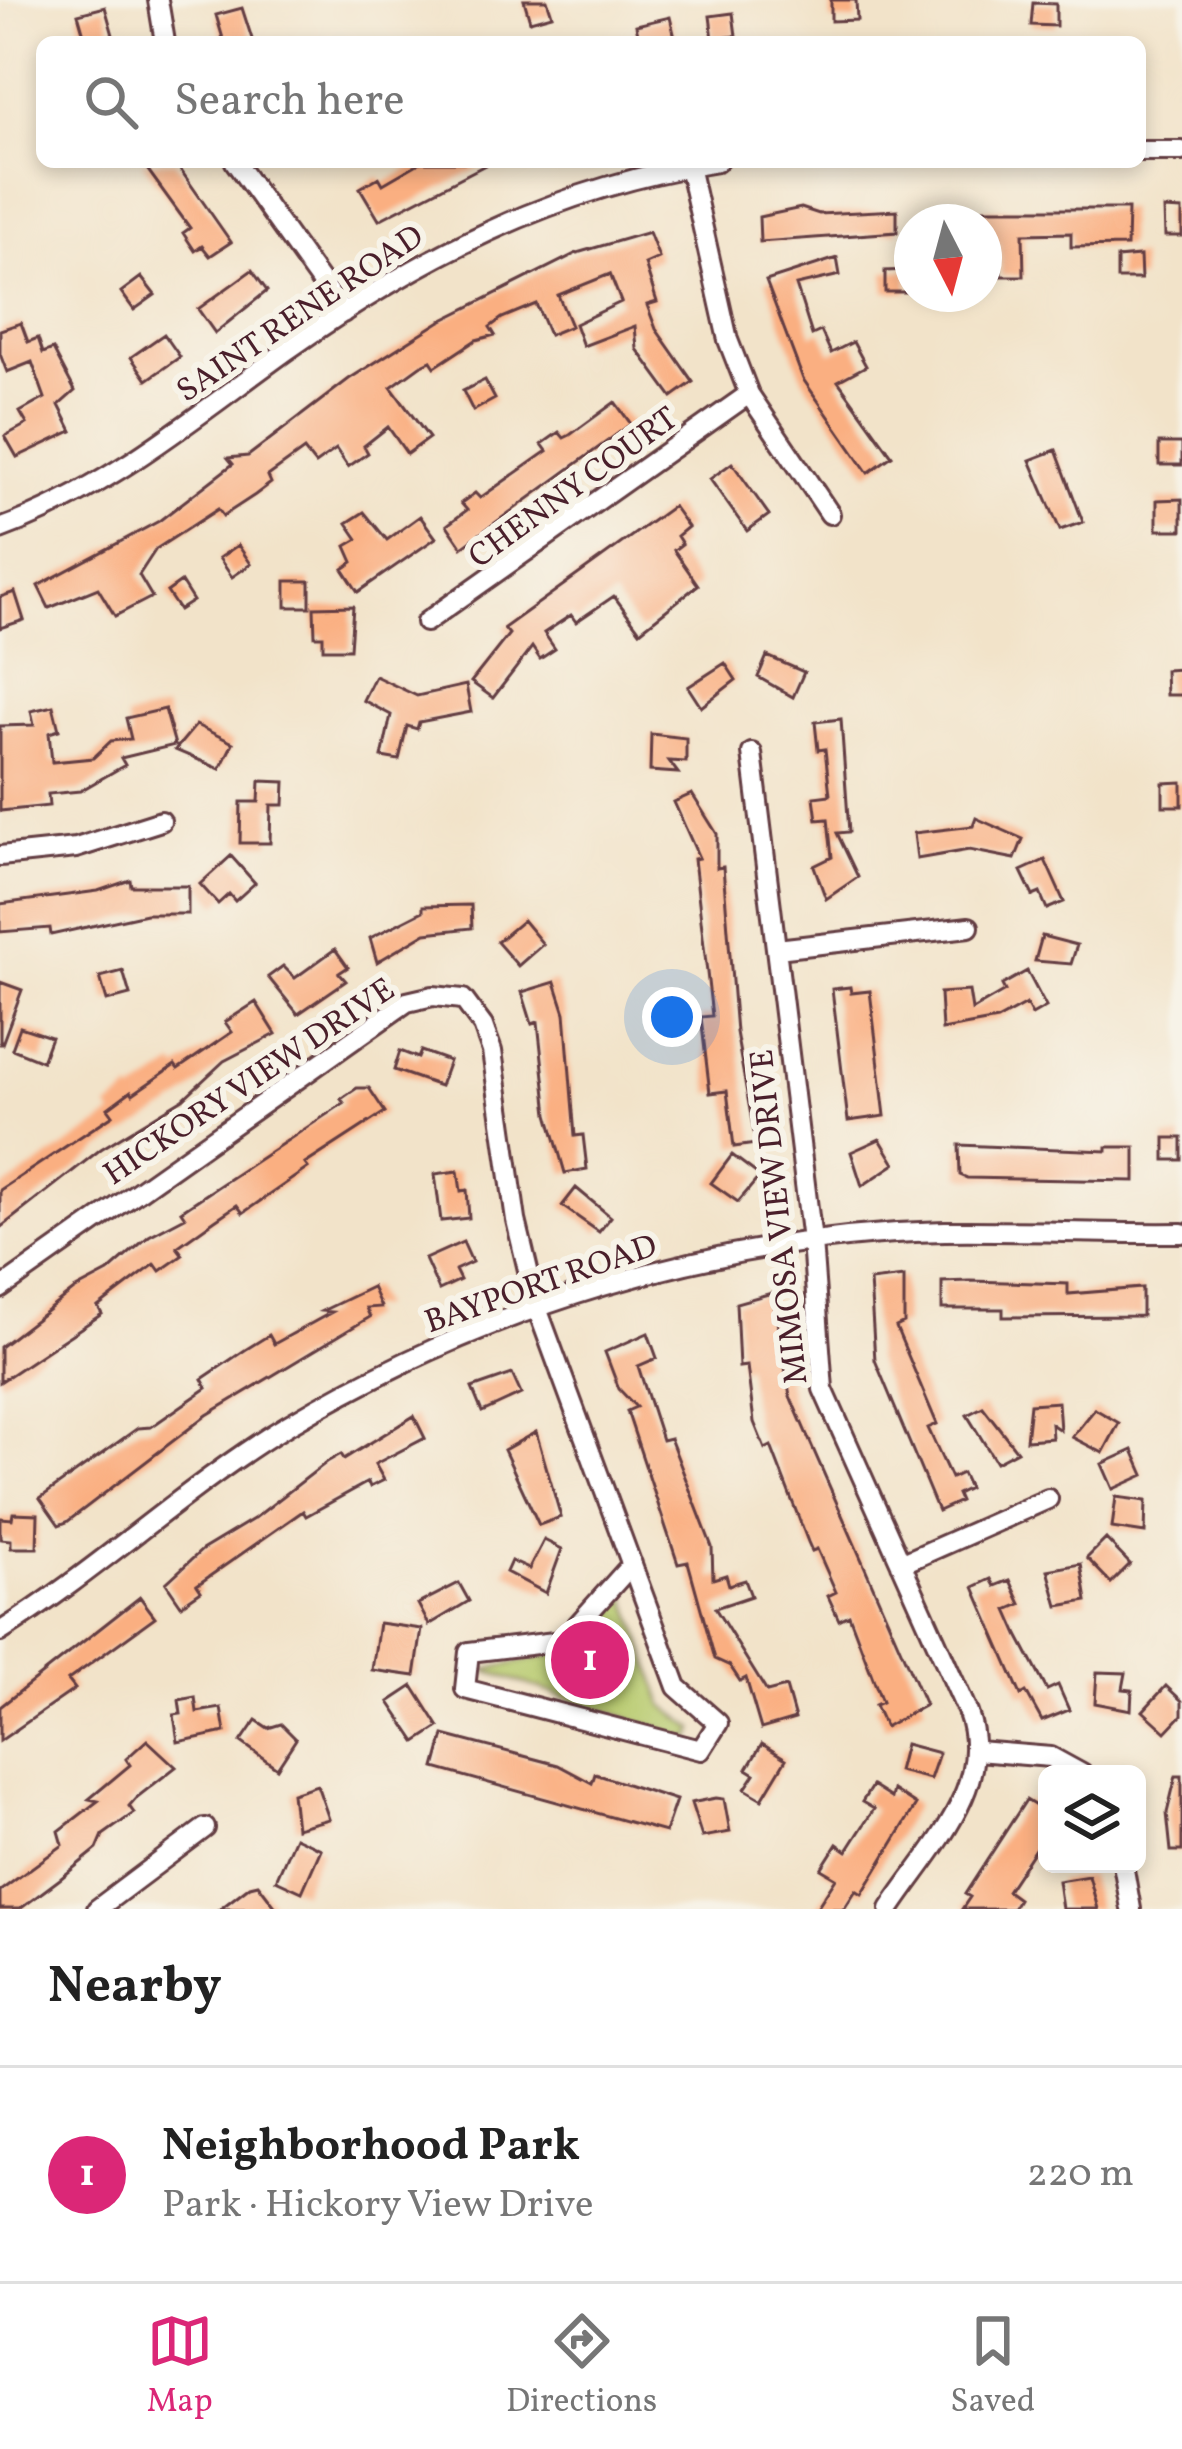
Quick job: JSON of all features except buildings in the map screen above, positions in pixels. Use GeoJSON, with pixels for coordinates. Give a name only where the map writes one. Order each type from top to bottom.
{"type":"FeatureCollection","features":[{"type":"Feature","properties":{"kind":"street"},"geometry":{"type":"LineString","coordinates":[[158,0],[164,36]]}},
{"type":"Feature","properties":{"kind":"street"},"geometry":{"type":"LineString","coordinates":[[1146,151],[1182,151]]}},
{"type":"Feature","properties":{"kind":"street"},"geometry":{"type":"LineString","coordinates":[[239,168],[343,313]]}},
{"type":"Feature","properties":{"kind":"street","name":"SAINT RENE ROAD"},"geometry":{"type":"LineString","coordinates":[[0,529],[55,509],[102,483],[343,313],[435,255],[526,212],[632,177],[679,168]]}},
{"type":"Feature","properties":{"kind":"street"},"geometry":{"type":"LineString","coordinates":[[689,168],[728,340],[749,394],[830,514]]}},
{"type":"Feature","properties":{"kind":"street","name":"CHENNY COURT"},"geometry":{"type":"LineString","coordinates":[[426,622],[749,394]]}},
{"type":"Feature","properties":{"kind":"street","name":"MIMOSA VIEW DRIVE"},"geometry":{"type":"LineString","coordinates":[[752,753],[812,1241],[823,1389],[968,1713],[977,1751]]}},
{"type":"Feature","properties":{"kind":"street"},"geometry":{"type":"LineString","coordinates":[[0,856],[76,848],[161,821]]}},
{"type":"Feature","properties":{"kind":"street"},"geometry":{"type":"LineString","coordinates":[[777,950],[969,927]]}},
{"type":"Feature","properties":{"kind":"street","name":"HICKORY VIEW DRIVE"},"geometry":{"type":"LineString","coordinates":[[0,1289],[407,1002],[433,996],[463,999],[492,1051],[516,1220],[537,1308],[632,1564],[677,1687],[718,1723],[701,1750],[465,1689],[470,1652],[563,1641],[632,1564]]}},
{"type":"Feature","properties":{"kind":"street","name":"BAYPORT ROAD"},"geometry":{"type":"LineString","coordinates":[[0,1632],[287,1426],[383,1371],[537,1308],[691,1262],[812,1241],[944,1231],[1182,1233]]}},
{"type":"Feature","properties":{"kind":"street"},"geometry":{"type":"LineString","coordinates":[[901,1564],[1048,1499]]}},
{"type":"Feature","properties":{"kind":"street"},"geometry":{"type":"LineString","coordinates":[[890,1909],[967,1793],[977,1751],[1051,1757],[1066,1765]]}},
{"type":"Feature","properties":{"kind":"street"},"geometry":{"type":"LineString","coordinates":[[97,1909],[205,1828]]}},
{"type":"Feature","properties":{"kind":"street"},"geometry":{"type":"LineString","coordinates":[[1125,1873],[1131,1909]]}},
{"type":"Feature","properties":{"kind":"green space"},"geometry":{"type":"Polygon","coordinates":[[[624,1590],[664,1706],[695,1729],[691,1739],[484,1670],[579,1649],[624,1590]]]}},
{"type":"Feature","properties":{"kind":"place","name":"Neighborhood Park"},"geometry":{"type":"Point","coordinates":[590,1660]}}]}
